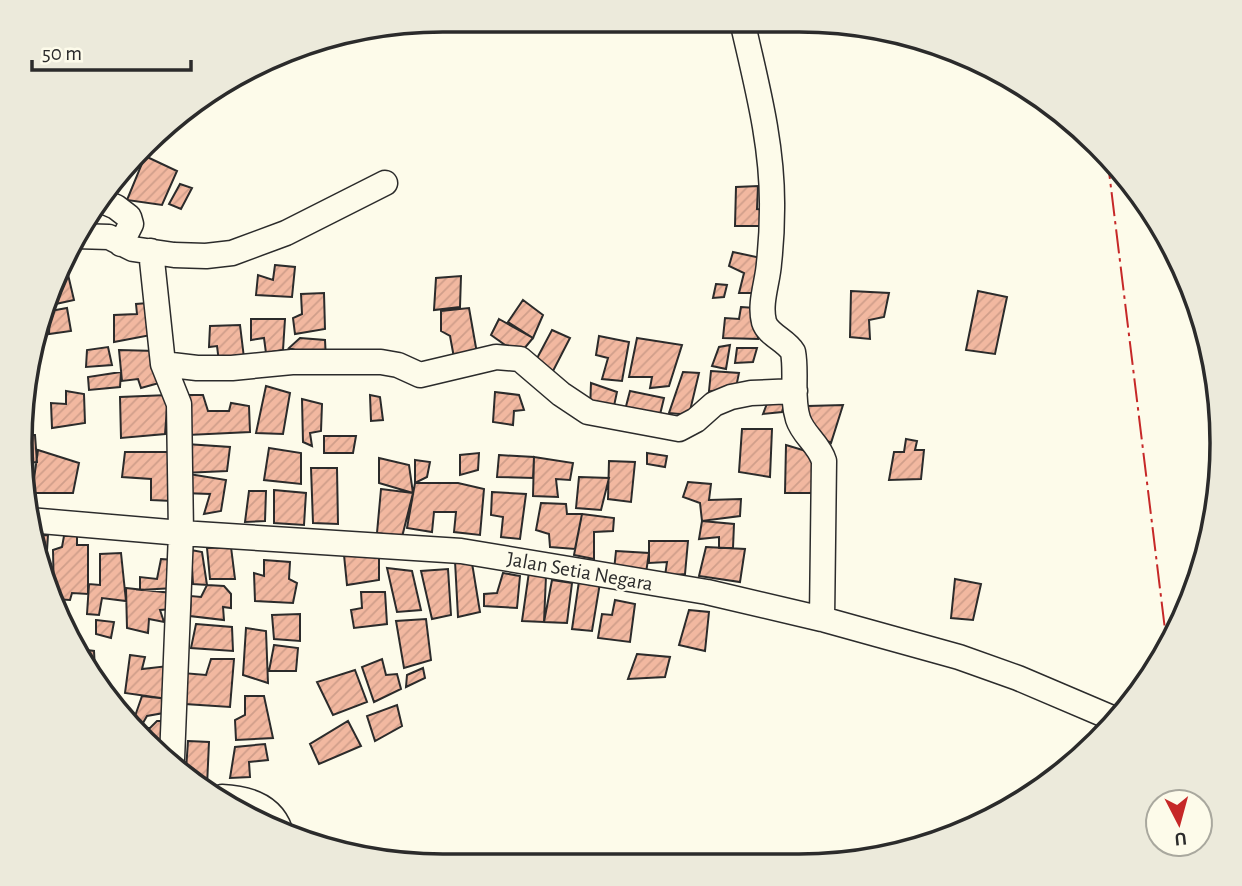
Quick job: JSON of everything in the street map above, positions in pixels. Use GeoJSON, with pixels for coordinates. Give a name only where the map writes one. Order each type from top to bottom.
{"type":"FeatureCollection","features":[{"type":"Feature","properties":{"kind":"street"},"geometry":{"type":"LineString","coordinates":[[745,32],[767,129],[772,165],[772,212],[764,321],[768,330],[789,345],[793,352],[798,419],[821,450],[824,461],[822,619]]}},
{"type":"Feature","properties":{"kind":"street"},"geometry":{"type":"LineString","coordinates":[[87,236],[109,237],[121,244],[151,251],[206,256],[250,248],[286,233],[385,183]]}},
{"type":"Feature","properties":{"kind":"street"},"geometry":{"type":"LineString","coordinates":[[108,204],[129,217],[131,224],[121,244]]}},
{"type":"Feature","properties":{"kind":"street"},"geometry":{"type":"LineString","coordinates":[[151,251],[163,364],[179,404],[181,533],[172,752]]}},
{"type":"Feature","properties":{"kind":"street"},"geometry":{"type":"LineString","coordinates":[[163,364],[232,368],[292,362],[381,362],[398,365],[420,375],[496,357],[520,359],[561,394],[588,412],[679,429],[696,420],[714,404],[731,397],[751,393],[795,391]]}},
{"type":"Feature","properties":{"kind":"street","name":"Jalan Setia Negara"},"geometry":{"type":"LineString","coordinates":[[39,521],[461,551],[707,592],[822,619],[959,657],[1018,678],[1107,716]]}},
{"type":"Feature","properties":{"kind":"street"},"geometry":{"type":"LineString","coordinates":[[238,799],[254,802],[275,818]]}},
{"type":"Feature","properties":{"kind":"building"},"geometry":{"type":"Polygon","coordinates":[[[147,157],[177,171],[162,205],[127,200],[142,163],[147,157]]]}},
{"type":"Feature","properties":{"kind":"building"},"geometry":{"type":"Polygon","coordinates":[[[180,184],[192,188],[181,209],[169,204],[180,184]]]}},
{"type":"Feature","properties":{"kind":"building"},"geometry":{"type":"Polygon","coordinates":[[[758,186],[757,209],[766,210],[765,226],[735,226],[736,187],[758,186]]]}},
{"type":"Feature","properties":{"kind":"building"},"geometry":{"type":"Polygon","coordinates":[[[733,252],[761,258],[758,293],[739,293],[744,273],[729,266],[733,252]]]}},
{"type":"Feature","properties":{"kind":"building"},"geometry":{"type":"Polygon","coordinates":[[[275,265],[295,267],[292,297],[256,295],[258,275],[273,280],[275,265]]]}},
{"type":"Feature","properties":{"kind":"building"},"geometry":{"type":"Polygon","coordinates":[[[68,275],[74,300],[56,304],[68,275]]]}},
{"type":"Feature","properties":{"kind":"building"},"geometry":{"type":"Polygon","coordinates":[[[461,276],[460,307],[434,310],[436,278],[461,276]]]}},
{"type":"Feature","properties":{"kind":"building"},"geometry":{"type":"Polygon","coordinates":[[[716,284],[727,285],[724,297],[713,298],[716,284]]]}},
{"type":"Feature","properties":{"kind":"building"},"geometry":{"type":"Polygon","coordinates":[[[851,291],[889,293],[884,317],[869,320],[870,339],[850,337],[851,291]]]}},
{"type":"Feature","properties":{"kind":"building"},"geometry":{"type":"Polygon","coordinates":[[[978,291],[1007,297],[995,354],[966,350],[978,291]]]}},
{"type":"Feature","properties":{"kind":"building"},"geometry":{"type":"Polygon","coordinates":[[[324,293],[325,329],[295,334],[293,318],[302,314],[301,294],[324,293]]]}},
{"type":"Feature","properties":{"kind":"building"},"geometry":{"type":"Polygon","coordinates":[[[523,300],[543,315],[533,338],[508,322],[523,300]]]}},
{"type":"Feature","properties":{"kind":"building"},"geometry":{"type":"Polygon","coordinates":[[[148,303],[151,335],[114,342],[114,315],[137,314],[136,304],[148,303]]]}},
{"type":"Feature","properties":{"kind":"building"},"geometry":{"type":"Polygon","coordinates":[[[741,307],[755,308],[758,339],[723,338],[725,318],[739,319],[741,307]]]}},
{"type":"Feature","properties":{"kind":"building"},"geometry":{"type":"Polygon","coordinates":[[[67,308],[71,331],[49,334],[53,310],[67,308]]]}},
{"type":"Feature","properties":{"kind":"building"},"geometry":{"type":"Polygon","coordinates":[[[469,308],[478,359],[455,363],[450,336],[441,331],[441,311],[469,308]]]}},
{"type":"Feature","properties":{"kind":"building"},"geometry":{"type":"Polygon","coordinates":[[[251,319],[285,319],[283,350],[266,353],[264,338],[251,340],[251,319]]]}},
{"type":"Feature","properties":{"kind":"building"},"geometry":{"type":"Polygon","coordinates":[[[499,319],[533,338],[519,355],[491,335],[499,319]]]}},
{"type":"Feature","properties":{"kind":"building"},"geometry":{"type":"Polygon","coordinates":[[[240,325],[244,358],[219,362],[217,346],[209,347],[210,326],[240,325]]]}},
{"type":"Feature","properties":{"kind":"building"},"geometry":{"type":"Polygon","coordinates":[[[552,330],[570,338],[553,371],[534,364],[552,330]]]}},
{"type":"Feature","properties":{"kind":"building"},"geometry":{"type":"Polygon","coordinates":[[[599,336],[629,342],[622,381],[602,379],[608,358],[596,355],[599,336]]]}},
{"type":"Feature","properties":{"kind":"building"},"geometry":{"type":"Polygon","coordinates":[[[300,338],[325,340],[326,360],[289,348],[300,338]]]}},
{"type":"Feature","properties":{"kind":"building"},"geometry":{"type":"Polygon","coordinates":[[[637,338],[682,345],[669,386],[650,388],[652,377],[629,377],[637,338]]]}},
{"type":"Feature","properties":{"kind":"building"},"geometry":{"type":"Polygon","coordinates":[[[730,345],[726,369],[712,366],[719,347],[730,345]]]}},
{"type":"Feature","properties":{"kind":"building"},"geometry":{"type":"Polygon","coordinates":[[[108,347],[112,365],[86,367],[87,350],[108,347]]]}},
{"type":"Feature","properties":{"kind":"building"},"geometry":{"type":"Polygon","coordinates":[[[737,348],[757,348],[753,362],[735,363],[737,348]]]}},
{"type":"Feature","properties":{"kind":"building"},"geometry":{"type":"Polygon","coordinates":[[[119,350],[156,351],[159,383],[141,388],[138,379],[122,381],[119,350]]]}},
{"type":"Feature","properties":{"kind":"building"},"geometry":{"type":"Polygon","coordinates":[[[711,371],[739,373],[735,392],[709,391],[711,371]]]}},
{"type":"Feature","properties":{"kind":"building"},"geometry":{"type":"Polygon","coordinates":[[[121,372],[120,387],[89,390],[88,377],[121,372]]]}},
{"type":"Feature","properties":{"kind":"building"},"geometry":{"type":"Polygon","coordinates":[[[683,372],[699,373],[689,415],[669,413],[683,372]]]}},
{"type":"Feature","properties":{"kind":"building"},"geometry":{"type":"Polygon","coordinates":[[[591,383],[617,392],[612,415],[590,410],[591,383]]]}},
{"type":"Feature","properties":{"kind":"building"},"geometry":{"type":"Polygon","coordinates":[[[266,386],[290,393],[283,434],[256,433],[266,386]]]}},
{"type":"Feature","properties":{"kind":"building"},"geometry":{"type":"Polygon","coordinates":[[[66,391],[84,394],[85,423],[52,428],[51,403],[66,404],[66,391]]]}},
{"type":"Feature","properties":{"kind":"building"},"geometry":{"type":"Polygon","coordinates":[[[630,391],[664,398],[658,423],[624,414],[630,391]]]}},
{"type":"Feature","properties":{"kind":"building"},"geometry":{"type":"Polygon","coordinates":[[[495,392],[519,395],[524,410],[514,411],[513,425],[493,422],[495,392]]]}},
{"type":"Feature","properties":{"kind":"building"},"geometry":{"type":"Polygon","coordinates":[[[168,395],[165,434],[121,438],[120,397],[168,395]]]}},
{"type":"Feature","properties":{"kind":"building"},"geometry":{"type":"Polygon","coordinates":[[[185,395],[203,395],[208,411],[229,411],[231,403],[249,406],[250,432],[188,435],[185,395]]]}},
{"type":"Feature","properties":{"kind":"building"},"geometry":{"type":"Polygon","coordinates":[[[370,395],[380,397],[383,420],[371,421],[370,395]]]}},
{"type":"Feature","properties":{"kind":"building"},"geometry":{"type":"Polygon","coordinates":[[[770,396],[786,397],[782,412],[763,414],[770,396]]]}},
{"type":"Feature","properties":{"kind":"building"},"geometry":{"type":"Polygon","coordinates":[[[302,399],[322,404],[321,431],[310,433],[312,446],[303,442],[302,399]]]}},
{"type":"Feature","properties":{"kind":"building"},"geometry":{"type":"Polygon","coordinates":[[[843,405],[831,443],[803,429],[808,406],[843,405]]]}},
{"type":"Feature","properties":{"kind":"building"},"geometry":{"type":"Polygon","coordinates":[[[742,429],[772,429],[770,477],[739,472],[742,429]]]}},
{"type":"Feature","properties":{"kind":"building"},"geometry":{"type":"Polygon","coordinates":[[[32,435],[35,435],[37,462],[32,462],[32,435]]]}},
{"type":"Feature","properties":{"kind":"building"},"geometry":{"type":"Polygon","coordinates":[[[324,436],[356,436],[353,453],[324,453],[324,436]]]}},
{"type":"Feature","properties":{"kind":"building"},"geometry":{"type":"Polygon","coordinates":[[[906,439],[917,441],[915,450],[924,450],[921,479],[889,480],[894,452],[904,452],[906,439]]]}},
{"type":"Feature","properties":{"kind":"building"},"geometry":{"type":"Polygon","coordinates":[[[186,444],[230,447],[227,471],[183,473],[186,444]]]}},
{"type":"Feature","properties":{"kind":"building"},"geometry":{"type":"Polygon","coordinates":[[[786,445],[816,454],[817,493],[785,493],[786,445]]]}},
{"type":"Feature","properties":{"kind":"building"},"geometry":{"type":"Polygon","coordinates":[[[269,448],[301,453],[301,484],[264,480],[269,448]]]}},
{"type":"Feature","properties":{"kind":"building"},"geometry":{"type":"Polygon","coordinates":[[[38,450],[79,463],[73,493],[35,493],[38,450]]]}},
{"type":"Feature","properties":{"kind":"building"},"geometry":{"type":"Polygon","coordinates":[[[125,452],[176,452],[172,501],[151,500],[151,479],[122,477],[125,452]]]}},
{"type":"Feature","properties":{"kind":"building"},"geometry":{"type":"Polygon","coordinates":[[[479,453],[478,470],[460,475],[460,455],[479,453]]]}},
{"type":"Feature","properties":{"kind":"building"},"geometry":{"type":"Polygon","coordinates":[[[647,453],[667,456],[665,467],[647,464],[647,453]]]}},
{"type":"Feature","properties":{"kind":"building"},"geometry":{"type":"Polygon","coordinates":[[[499,455],[534,457],[533,478],[497,477],[499,455]]]}},
{"type":"Feature","properties":{"kind":"building"},"geometry":{"type":"Polygon","coordinates":[[[534,457],[573,463],[570,480],[556,479],[558,497],[533,496],[534,457]]]}},
{"type":"Feature","properties":{"kind":"building"},"geometry":{"type":"Polygon","coordinates":[[[379,458],[409,465],[413,493],[379,483],[379,458]]]}},
{"type":"Feature","properties":{"kind":"building"},"geometry":{"type":"Polygon","coordinates":[[[415,460],[430,462],[427,477],[415,483],[415,460]]]}},
{"type":"Feature","properties":{"kind":"building"},"geometry":{"type":"Polygon","coordinates":[[[609,461],[635,462],[631,502],[608,499],[609,461]]]}},
{"type":"Feature","properties":{"kind":"building"},"geometry":{"type":"Polygon","coordinates":[[[311,468],[337,468],[338,524],[313,523],[311,468]]]}},
{"type":"Feature","properties":{"kind":"building"},"geometry":{"type":"Polygon","coordinates":[[[183,473],[226,480],[221,511],[204,514],[210,494],[183,493],[183,473]]]}},
{"type":"Feature","properties":{"kind":"building"},"geometry":{"type":"Polygon","coordinates":[[[579,477],[609,478],[601,510],[576,508],[579,477]]]}},
{"type":"Feature","properties":{"kind":"building"},"geometry":{"type":"Polygon","coordinates":[[[688,482],[711,484],[709,500],[741,499],[740,516],[702,521],[700,503],[683,497],[688,482]]]}},
{"type":"Feature","properties":{"kind":"building"},"geometry":{"type":"Polygon","coordinates":[[[415,483],[458,483],[484,489],[480,535],[454,532],[456,512],[434,512],[432,532],[407,528],[415,483]]]}},
{"type":"Feature","properties":{"kind":"building"},"geometry":{"type":"Polygon","coordinates":[[[381,489],[413,493],[402,537],[377,533],[381,489]]]}},
{"type":"Feature","properties":{"kind":"building"},"geometry":{"type":"Polygon","coordinates":[[[274,490],[306,493],[304,525],[274,523],[274,490]]]}},
{"type":"Feature","properties":{"kind":"building"},"geometry":{"type":"Polygon","coordinates":[[[249,491],[266,491],[265,521],[245,522],[249,491]]]}},
{"type":"Feature","properties":{"kind":"building"},"geometry":{"type":"Polygon","coordinates":[[[492,492],[526,494],[520,539],[501,537],[503,517],[491,515],[492,492]]]}},
{"type":"Feature","properties":{"kind":"building"},"geometry":{"type":"Polygon","coordinates":[[[541,503],[566,504],[567,514],[582,514],[575,549],[550,547],[549,534],[536,530],[541,503]]]}},
{"type":"Feature","properties":{"kind":"building"},"geometry":{"type":"Polygon","coordinates":[[[582,514],[614,518],[613,531],[594,532],[594,559],[574,555],[582,514]]]}},
{"type":"Feature","properties":{"kind":"building"},"geometry":{"type":"Polygon","coordinates":[[[702,521],[734,524],[733,548],[719,548],[719,537],[699,539],[702,521]]]}},
{"type":"Feature","properties":{"kind":"building"},"geometry":{"type":"Polygon","coordinates":[[[42,535],[48,535],[47,553],[46,550],[42,535]]]}},
{"type":"Feature","properties":{"kind":"building"},"geometry":{"type":"Polygon","coordinates":[[[64,536],[77,536],[77,545],[88,545],[88,594],[72,593],[70,600],[63,600],[54,576],[53,550],[62,547],[64,536]]]}},
{"type":"Feature","properties":{"kind":"building"},"geometry":{"type":"Polygon","coordinates":[[[649,541],[688,541],[685,574],[665,576],[667,562],[649,563],[649,541]]]}},
{"type":"Feature","properties":{"kind":"building"},"geometry":{"type":"Polygon","coordinates":[[[231,547],[235,579],[210,579],[207,548],[231,547]]]}},
{"type":"Feature","properties":{"kind":"building"},"geometry":{"type":"Polygon","coordinates":[[[706,547],[745,549],[740,582],[699,576],[706,547]]]}},
{"type":"Feature","properties":{"kind":"building"},"geometry":{"type":"Polygon","coordinates":[[[191,550],[202,552],[207,585],[193,584],[191,550]]]}},
{"type":"Feature","properties":{"kind":"building"},"geometry":{"type":"Polygon","coordinates":[[[616,551],[649,553],[646,573],[614,570],[616,551]]]}},
{"type":"Feature","properties":{"kind":"building"},"geometry":{"type":"Polygon","coordinates":[[[121,553],[126,601],[102,598],[99,615],[87,614],[89,584],[100,585],[100,554],[121,553]]]}},
{"type":"Feature","properties":{"kind":"building"},"geometry":{"type":"Polygon","coordinates":[[[344,555],[379,555],[379,580],[347,585],[344,555]]]}},
{"type":"Feature","properties":{"kind":"building"},"geometry":{"type":"Polygon","coordinates":[[[161,559],[175,560],[174,588],[140,590],[140,577],[157,579],[161,559]]]}},
{"type":"Feature","properties":{"kind":"building"},"geometry":{"type":"Polygon","coordinates":[[[264,560],[290,562],[289,579],[297,583],[293,603],[255,601],[254,573],[264,576],[264,560]]]}},
{"type":"Feature","properties":{"kind":"building"},"geometry":{"type":"Polygon","coordinates":[[[455,561],[472,563],[480,612],[458,617],[455,561]]]}},
{"type":"Feature","properties":{"kind":"building"},"geometry":{"type":"Polygon","coordinates":[[[387,568],[412,571],[421,610],[397,612],[387,568]]]}},
{"type":"Feature","properties":{"kind":"building"},"geometry":{"type":"Polygon","coordinates":[[[448,569],[451,615],[432,619],[421,571],[448,569]]]}},
{"type":"Feature","properties":{"kind":"building"},"geometry":{"type":"Polygon","coordinates":[[[529,572],[546,576],[544,622],[522,621],[529,572]]]}},
{"type":"Feature","properties":{"kind":"building"},"geometry":{"type":"Polygon","coordinates":[[[503,573],[520,576],[517,608],[484,606],[484,594],[497,593],[503,573]]]}},
{"type":"Feature","properties":{"kind":"building"},"geometry":{"type":"Polygon","coordinates":[[[955,579],[981,584],[973,620],[951,618],[955,579]]]}},
{"type":"Feature","properties":{"kind":"building"},"geometry":{"type":"Polygon","coordinates":[[[552,580],[572,583],[567,623],[544,622],[552,580]]]}},
{"type":"Feature","properties":{"kind":"building"},"geometry":{"type":"Polygon","coordinates":[[[579,581],[600,583],[592,631],[572,629],[579,581]]]}},
{"type":"Feature","properties":{"kind":"building"},"geometry":{"type":"Polygon","coordinates":[[[207,585],[224,586],[231,594],[231,608],[223,607],[224,620],[190,616],[191,596],[201,597],[207,585]]]}},
{"type":"Feature","properties":{"kind":"building"},"geometry":{"type":"Polygon","coordinates":[[[126,588],[172,593],[174,609],[160,610],[164,622],[149,619],[148,633],[127,628],[126,588]]]}},
{"type":"Feature","properties":{"kind":"building"},"geometry":{"type":"Polygon","coordinates":[[[361,592],[385,592],[387,624],[354,628],[351,610],[362,608],[361,592]]]}},
{"type":"Feature","properties":{"kind":"building"},"geometry":{"type":"Polygon","coordinates":[[[615,600],[635,604],[630,642],[598,638],[602,614],[612,615],[615,600]]]}},
{"type":"Feature","properties":{"kind":"building"},"geometry":{"type":"Polygon","coordinates":[[[689,610],[709,612],[705,651],[679,645],[689,610]]]}},
{"type":"Feature","properties":{"kind":"building"},"geometry":{"type":"Polygon","coordinates":[[[300,614],[300,641],[274,639],[272,615],[300,614]]]}},
{"type":"Feature","properties":{"kind":"building"},"geometry":{"type":"Polygon","coordinates":[[[426,619],[431,660],[404,668],[396,621],[426,619]]]}},
{"type":"Feature","properties":{"kind":"building"},"geometry":{"type":"Polygon","coordinates":[[[96,620],[114,622],[111,638],[96,634],[96,620]]]}},
{"type":"Feature","properties":{"kind":"building"},"geometry":{"type":"Polygon","coordinates":[[[196,624],[232,627],[233,651],[191,648],[196,624]]]}},
{"type":"Feature","properties":{"kind":"building"},"geometry":{"type":"Polygon","coordinates":[[[246,628],[266,631],[268,683],[243,675],[246,628]]]}},
{"type":"Feature","properties":{"kind":"building"},"geometry":{"type":"Polygon","coordinates":[[[274,645],[298,648],[296,671],[269,671],[274,645]]]}},
{"type":"Feature","properties":{"kind":"building"},"geometry":{"type":"Polygon","coordinates":[[[88,650],[94,651],[95,661],[88,650]]]}},
{"type":"Feature","properties":{"kind":"building"},"geometry":{"type":"Polygon","coordinates":[[[637,654],[670,657],[665,677],[628,679],[637,654]]]}},
{"type":"Feature","properties":{"kind":"building"},"geometry":{"type":"Polygon","coordinates":[[[130,655],[145,657],[142,669],[168,666],[168,699],[125,693],[130,655]]]}},
{"type":"Feature","properties":{"kind":"building"},"geometry":{"type":"Polygon","coordinates":[[[211,659],[234,659],[230,707],[185,704],[183,673],[206,675],[211,659]]]}},
{"type":"Feature","properties":{"kind":"building"},"geometry":{"type":"Polygon","coordinates":[[[382,659],[386,675],[397,674],[401,689],[374,702],[362,667],[382,659]]]}},
{"type":"Feature","properties":{"kind":"building"},"geometry":{"type":"Polygon","coordinates":[[[423,668],[425,678],[406,687],[407,675],[423,668]]]}},
{"type":"Feature","properties":{"kind":"building"},"geometry":{"type":"Polygon","coordinates":[[[355,670],[367,702],[333,715],[317,682],[355,670]]]}},
{"type":"Feature","properties":{"kind":"building"},"geometry":{"type":"Polygon","coordinates":[[[142,696],[168,699],[175,711],[147,716],[143,724],[135,715],[142,696]]]}},
{"type":"Feature","properties":{"kind":"building"},"geometry":{"type":"Polygon","coordinates":[[[245,696],[264,696],[273,738],[236,740],[235,720],[245,715],[245,696]]]}},
{"type":"Feature","properties":{"kind":"building"},"geometry":{"type":"Polygon","coordinates":[[[397,705],[402,726],[375,741],[367,716],[397,705]]]}},
{"type":"Feature","properties":{"kind":"building"},"geometry":{"type":"Polygon","coordinates":[[[157,721],[168,721],[166,746],[146,728],[157,721]]]}},
{"type":"Feature","properties":{"kind":"building"},"geometry":{"type":"Polygon","coordinates":[[[348,721],[361,746],[319,764],[310,744],[348,721]]]}},
{"type":"Feature","properties":{"kind":"building"},"geometry":{"type":"Polygon","coordinates":[[[188,741],[209,742],[207,780],[186,764],[188,741]]]}},
{"type":"Feature","properties":{"kind":"building"},"geometry":{"type":"Polygon","coordinates":[[[265,744],[268,760],[249,762],[250,777],[230,778],[235,747],[265,744]]]}},
{"type":"Feature","properties":{"kind":"power"},"geometry":{"type":"LineString","coordinates":[[1109,173],[1165,630]]}}]}
